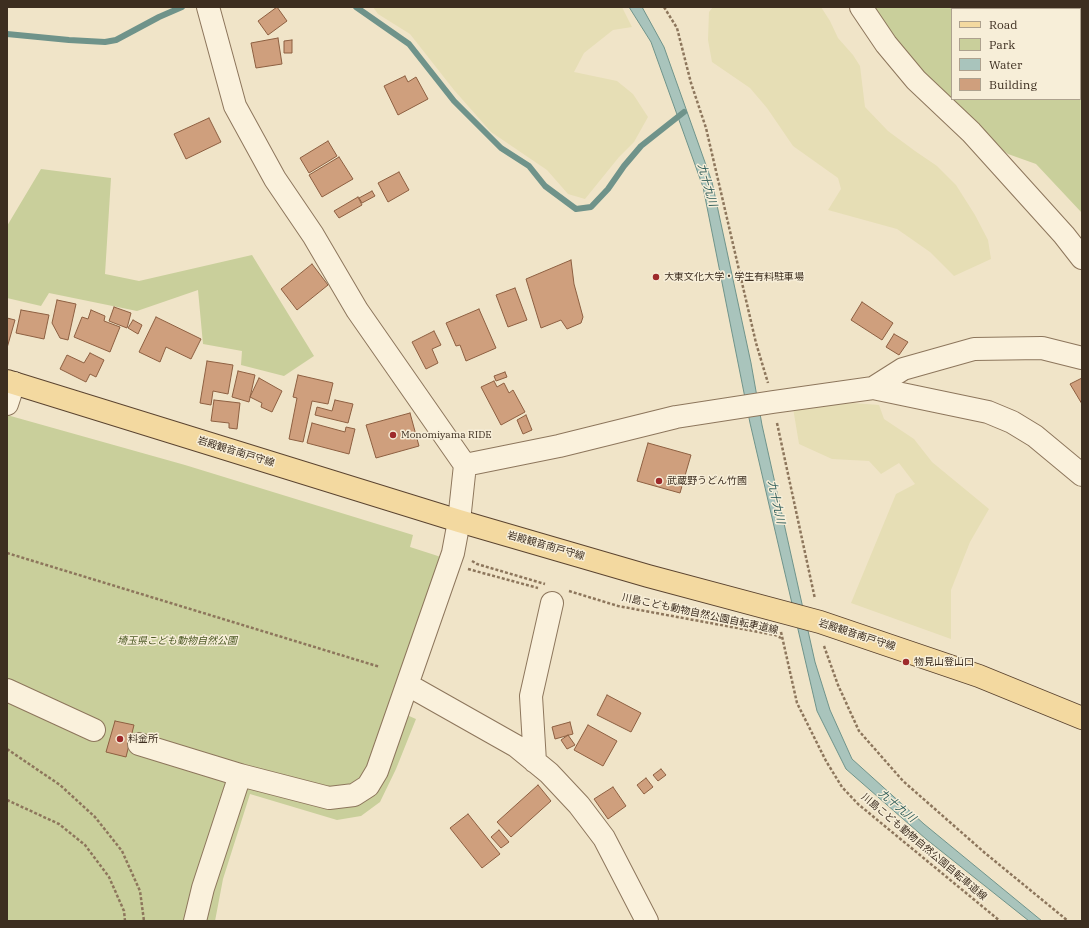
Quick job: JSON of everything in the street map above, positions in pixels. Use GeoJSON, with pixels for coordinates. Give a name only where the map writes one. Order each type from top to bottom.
{"type":"FeatureCollection","features":[{"type":"Feature","properties":{"kind":"main road","name":"岩殿観音南戸守線"},"geometry":{"type":"LineString","coordinates":[[11,382],[459,521],[648,576],[820,622],[979,676],[1082,718]]}},
{"type":"Feature","properties":{"kind":"street"},"geometry":{"type":"LineString","coordinates":[[139,744],[240,775],[329,798],[354,795],[368,786],[377,771],[453,552],[459,521],[465,465],[357,310],[313,235],[275,179],[235,106],[208,7]]}},
{"type":"Feature","properties":{"kind":"street"},"geometry":{"type":"LineString","coordinates":[[861,7],[886,44],[916,80],[971,132],[1064,235],[1082,258]]}},
{"type":"Feature","properties":{"kind":"street"},"geometry":{"type":"LineString","coordinates":[[873,388],[903,369],[974,349],[1042,348],[1082,358]]}},
{"type":"Feature","properties":{"kind":"street"},"geometry":{"type":"LineString","coordinates":[[7,404],[11,382]]}},
{"type":"Feature","properties":{"kind":"street"},"geometry":{"type":"LineString","coordinates":[[465,465],[559,446],[676,417],[873,388],[988,412],[1012,422],[1035,436],[1082,475]]}},
{"type":"Feature","properties":{"kind":"street"},"geometry":{"type":"LineString","coordinates":[[535,762],[531,696],[557,593]]}},
{"type":"Feature","properties":{"kind":"street"},"geometry":{"type":"LineString","coordinates":[[408,685],[516,746],[549,773],[579,805],[604,838],[647,921]]}},
{"type":"Feature","properties":{"kind":"street"},"geometry":{"type":"LineString","coordinates":[[7,690],[94,730]]}},
{"type":"Feature","properties":{"kind":"street"},"geometry":{"type":"LineString","coordinates":[[195,921],[203,888],[240,775]]}},
{"type":"Feature","properties":{"kind":"path"},"geometry":{"type":"LineString","coordinates":[[664,7],[677,28],[691,83],[706,128],[756,343],[773,402],[820,622],[823,643],[838,684],[859,731],[903,781],[985,853],[1068,921]]}},
{"type":"Feature","properties":{"kind":"path"},"geometry":{"type":"LineString","coordinates":[[7,553],[380,668]]}},
{"type":"Feature","properties":{"kind":"path","name":"川島こども動物自然公園自転車道線"},"geometry":{"type":"LineString","coordinates":[[470,559],[477,564],[557,593],[618,606],[775,635],[781,638],[797,703],[826,761],[842,787],[858,804],[1000,921]]}},
{"type":"Feature","properties":{"kind":"path"},"geometry":{"type":"LineString","coordinates":[[462,568],[546,591],[551,597],[557,593]]}},
{"type":"Feature","properties":{"kind":"path"},"geometry":{"type":"LineString","coordinates":[[7,749],[60,784],[95,817],[122,851],[140,891],[144,921]]}},
{"type":"Feature","properties":{"kind":"path"},"geometry":{"type":"LineString","coordinates":[[7,800],[59,824],[85,845],[109,877],[124,911],[125,921]]}},
{"type":"Feature","properties":{"kind":"shaded area"},"geometry":{"type":"Polygon","coordinates":[[[373,7],[622,7],[632,27],[613,30],[584,53],[574,72],[617,81],[633,94],[648,117],[634,142],[619,157],[585,199],[568,194],[547,170],[491,132],[454,90],[410,34],[378,14],[373,7]]]}},
{"type":"Feature","properties":{"kind":"shaded area"},"geometry":{"type":"Polygon","coordinates":[[[713,7],[821,7],[838,38],[853,55],[860,66],[865,107],[888,131],[937,166],[956,185],[975,215],[988,240],[991,259],[954,276],[930,252],[897,229],[828,210],[841,189],[838,178],[793,146],[767,108],[750,88],[712,62],[708,40],[709,12],[713,7]]]}},
{"type":"Feature","properties":{"kind":"shaded area"},"geometry":{"type":"Polygon","coordinates":[[[853,403],[879,405],[884,419],[914,439],[932,462],[989,509],[970,542],[951,590],[951,639],[851,603],[896,494],[915,484],[899,463],[881,474],[869,461],[832,459],[799,444],[793,408],[853,403]]]}},
{"type":"Feature","properties":{"kind":"green space"},"geometry":{"type":"Polygon","coordinates":[[[870,7],[1082,7],[1082,213],[1036,164],[1008,154],[970,124],[899,50],[870,7]]]}},
{"type":"Feature","properties":{"kind":"green space"},"geometry":{"type":"Polygon","coordinates":[[[41,169],[111,178],[105,274],[139,281],[252,255],[314,356],[284,376],[241,365],[242,351],[203,344],[198,290],[137,311],[49,293],[41,306],[7,298],[7,226],[41,169]]]}},
{"type":"Feature","properties":{"kind":"green space","name":"埼玉県こども動物自然公園"},"geometry":{"type":"Polygon","coordinates":[[[7,415],[185,465],[413,535],[410,547],[441,557],[393,709],[416,719],[396,769],[380,802],[361,816],[337,820],[250,794],[223,879],[215,921],[7,921],[7,415]]]}},
{"type":"Feature","properties":{"kind":"water","name":"九十九川"},"geometry":{"type":"Polygon","coordinates":[[[629,7],[642,7],[664,47],[712,182],[751,363],[762,425],[815,662],[830,710],[852,759],[924,824],[1042,921],[1029,921],[926,839],[846,769],[817,711],[750,423],[703,187],[651,42],[629,7]]]}},
{"type":"Feature","properties":{"kind":"building"},"geometry":{"type":"Polygon","coordinates":[[[277,7],[287,21],[268,35],[258,21],[277,7]]]}},
{"type":"Feature","properties":{"kind":"building"},"geometry":{"type":"Polygon","coordinates":[[[278,38],[282,64],[256,68],[251,43],[278,38]]]}},
{"type":"Feature","properties":{"kind":"building"},"geometry":{"type":"Polygon","coordinates":[[[292,40],[292,53],[284,53],[284,41],[292,40]]]}},
{"type":"Feature","properties":{"kind":"building"},"geometry":{"type":"Polygon","coordinates":[[[405,76],[408,82],[416,77],[428,99],[398,115],[384,86],[405,76]]]}},
{"type":"Feature","properties":{"kind":"building"},"geometry":{"type":"Polygon","coordinates":[[[209,118],[221,142],[186,159],[174,134],[209,118]]]}},
{"type":"Feature","properties":{"kind":"building"},"geometry":{"type":"Polygon","coordinates":[[[328,141],[337,156],[309,173],[300,158],[328,141]]]}},
{"type":"Feature","properties":{"kind":"building"},"geometry":{"type":"Polygon","coordinates":[[[339,157],[353,179],[322,197],[309,175],[339,157]]]}},
{"type":"Feature","properties":{"kind":"building"},"geometry":{"type":"Polygon","coordinates":[[[399,172],[409,190],[388,202],[378,183],[399,172]]]}},
{"type":"Feature","properties":{"kind":"building"},"geometry":{"type":"Polygon","coordinates":[[[372,191],[375,196],[362,203],[359,198],[372,191]]]}},
{"type":"Feature","properties":{"kind":"building"},"geometry":{"type":"Polygon","coordinates":[[[358,197],[362,205],[339,218],[334,211],[358,197]]]}},
{"type":"Feature","properties":{"kind":"building"},"geometry":{"type":"Polygon","coordinates":[[[571,260],[574,284],[583,317],[581,323],[567,329],[561,320],[541,328],[526,279],[571,260]]]}},
{"type":"Feature","properties":{"kind":"building"},"geometry":{"type":"Polygon","coordinates":[[[312,264],[328,285],[297,310],[281,289],[312,264]]]}},
{"type":"Feature","properties":{"kind":"building"},"geometry":{"type":"Polygon","coordinates":[[[515,288],[527,320],[508,327],[496,295],[515,288]]]}},
{"type":"Feature","properties":{"kind":"building"},"geometry":{"type":"Polygon","coordinates":[[[57,300],[76,304],[68,340],[60,338],[52,323],[57,300]]]}},
{"type":"Feature","properties":{"kind":"building"},"geometry":{"type":"Polygon","coordinates":[[[862,302],[893,323],[882,340],[851,320],[862,302]]]}},
{"type":"Feature","properties":{"kind":"building"},"geometry":{"type":"Polygon","coordinates":[[[114,307],[131,313],[127,328],[109,321],[114,307]]]}},
{"type":"Feature","properties":{"kind":"building"},"geometry":{"type":"Polygon","coordinates":[[[479,309],[496,348],[466,361],[460,345],[456,346],[446,323],[479,309]]]}},
{"type":"Feature","properties":{"kind":"building"},"geometry":{"type":"Polygon","coordinates":[[[21,310],[49,315],[44,339],[16,333],[21,310]]]}},
{"type":"Feature","properties":{"kind":"building"},"geometry":{"type":"Polygon","coordinates":[[[91,310],[105,316],[104,321],[120,327],[110,352],[74,337],[82,317],[88,319],[91,310]]]}},
{"type":"Feature","properties":{"kind":"building"},"geometry":{"type":"Polygon","coordinates":[[[156,317],[201,339],[191,359],[166,347],[160,362],[139,352],[156,317]]]}},
{"type":"Feature","properties":{"kind":"building"},"geometry":{"type":"Polygon","coordinates":[[[7,318],[15,320],[7,348],[7,318]]]}},
{"type":"Feature","properties":{"kind":"building"},"geometry":{"type":"Polygon","coordinates":[[[133,320],[142,325],[138,334],[128,328],[133,320]]]}},
{"type":"Feature","properties":{"kind":"building"},"geometry":{"type":"Polygon","coordinates":[[[434,331],[441,345],[432,349],[438,363],[426,369],[412,342],[434,331]]]}},
{"type":"Feature","properties":{"kind":"building"},"geometry":{"type":"Polygon","coordinates":[[[894,334],[908,342],[899,355],[886,347],[894,334]]]}},
{"type":"Feature","properties":{"kind":"building"},"geometry":{"type":"Polygon","coordinates":[[[90,353],[104,360],[96,377],[90,374],[86,382],[60,369],[67,355],[84,363],[90,353]]]}},
{"type":"Feature","properties":{"kind":"building"},"geometry":{"type":"Polygon","coordinates":[[[207,361],[233,365],[228,394],[213,391],[211,405],[200,403],[207,361]]]}},
{"type":"Feature","properties":{"kind":"building"},"geometry":{"type":"Polygon","coordinates":[[[238,371],[255,375],[249,402],[232,397],[238,371]]]}},
{"type":"Feature","properties":{"kind":"building"},"geometry":{"type":"Polygon","coordinates":[[[505,372],[507,377],[496,381],[494,376],[505,372]]]}},
{"type":"Feature","properties":{"kind":"building"},"geometry":{"type":"Polygon","coordinates":[[[298,375],[333,383],[328,404],[312,401],[303,442],[289,439],[297,398],[293,397],[298,375]]]}},
{"type":"Feature","properties":{"kind":"building"},"geometry":{"type":"Polygon","coordinates":[[[259,378],[282,391],[272,412],[261,407],[262,403],[250,397],[259,378]]]}},
{"type":"Feature","properties":{"kind":"building"},"geometry":{"type":"Polygon","coordinates":[[[1082,378],[1082,404],[1070,384],[1082,378]]]}},
{"type":"Feature","properties":{"kind":"building"},"geometry":{"type":"Polygon","coordinates":[[[494,381],[497,387],[504,383],[509,393],[513,390],[525,412],[501,425],[481,387],[494,381]]]}},
{"type":"Feature","properties":{"kind":"building"},"geometry":{"type":"Polygon","coordinates":[[[214,400],[240,403],[237,429],[229,428],[229,423],[211,421],[214,400]]]}},
{"type":"Feature","properties":{"kind":"building"},"geometry":{"type":"Polygon","coordinates":[[[335,400],[353,404],[348,423],[315,415],[317,407],[332,411],[335,400]]]}},
{"type":"Feature","properties":{"kind":"building","name":"Monomiyama RIDE"},"geometry":{"type":"Polygon","coordinates":[[[410,413],[419,446],[376,458],[366,425],[410,413]]]}},
{"type":"Feature","properties":{"kind":"building"},"geometry":{"type":"Polygon","coordinates":[[[526,415],[532,430],[523,434],[517,420],[526,415]]]}},
{"type":"Feature","properties":{"kind":"building"},"geometry":{"type":"Polygon","coordinates":[[[312,423],[345,432],[346,427],[355,429],[349,454],[307,443],[312,423]]]}},
{"type":"Feature","properties":{"kind":"building"},"geometry":{"type":"Polygon","coordinates":[[[648,443],[691,455],[680,493],[637,481],[648,443]]]}},
{"type":"Feature","properties":{"kind":"building"},"geometry":{"type":"Polygon","coordinates":[[[607,695],[641,713],[631,732],[597,715],[607,695]]]}},
{"type":"Feature","properties":{"kind":"building","name":"料金所"},"geometry":{"type":"Polygon","coordinates":[[[115,721],[134,725],[126,757],[106,752],[115,721]]]}},
{"type":"Feature","properties":{"kind":"building"},"geometry":{"type":"Polygon","coordinates":[[[570,722],[573,734],[555,739],[552,727],[570,722]]]}},
{"type":"Feature","properties":{"kind":"building"},"geometry":{"type":"Polygon","coordinates":[[[588,725],[617,741],[603,766],[574,750],[588,725]]]}},
{"type":"Feature","properties":{"kind":"building"},"geometry":{"type":"Polygon","coordinates":[[[568,735],[575,745],[567,749],[561,740],[568,735]]]}},
{"type":"Feature","properties":{"kind":"building"},"geometry":{"type":"Polygon","coordinates":[[[661,769],[666,775],[658,781],[653,775],[661,769]]]}},
{"type":"Feature","properties":{"kind":"building"},"geometry":{"type":"Polygon","coordinates":[[[646,778],[653,787],[644,794],[637,785],[646,778]]]}},
{"type":"Feature","properties":{"kind":"building"},"geometry":{"type":"Polygon","coordinates":[[[538,785],[551,801],[511,837],[497,822],[538,785]]]}},
{"type":"Feature","properties":{"kind":"building"},"geometry":{"type":"Polygon","coordinates":[[[613,787],[626,806],[608,819],[594,799],[613,787]]]}},
{"type":"Feature","properties":{"kind":"building"},"geometry":{"type":"Polygon","coordinates":[[[468,814],[500,854],[482,868],[450,828],[468,814]]]}},
{"type":"Feature","properties":{"kind":"building"},"geometry":{"type":"Polygon","coordinates":[[[499,830],[509,842],[501,848],[491,837],[499,830]]]}},
{"type":"Feature","properties":{"kind":"waterway"},"geometry":{"type":"LineString","coordinates":[[7,34],[105,42],[116,40],[159,17],[182,7]]}},
{"type":"Feature","properties":{"kind":"waterway"},"geometry":{"type":"LineString","coordinates":[[356,7],[409,44],[454,101],[501,148],[529,166],[545,186],[576,209],[591,207],[608,189],[624,166],[641,146],[684,112]]}},
{"type":"Feature","properties":{"kind":"place","name":"大東文化大学・学生有料駐車場"},"geometry":{"type":"Point","coordinates":[656,277]}},
{"type":"Feature","properties":{"kind":"place","name":"Monomiyama RIDE"},"geometry":{"type":"Point","coordinates":[393,435]}},
{"type":"Feature","properties":{"kind":"place","name":"武蔵野うどん竹國"},"geometry":{"type":"Point","coordinates":[659,481]}},
{"type":"Feature","properties":{"kind":"place","name":"物見山登山口"},"geometry":{"type":"Point","coordinates":[906,662]}},
{"type":"Feature","properties":{"kind":"place","name":"料金所"},"geometry":{"type":"Point","coordinates":[120,739]}}]}
